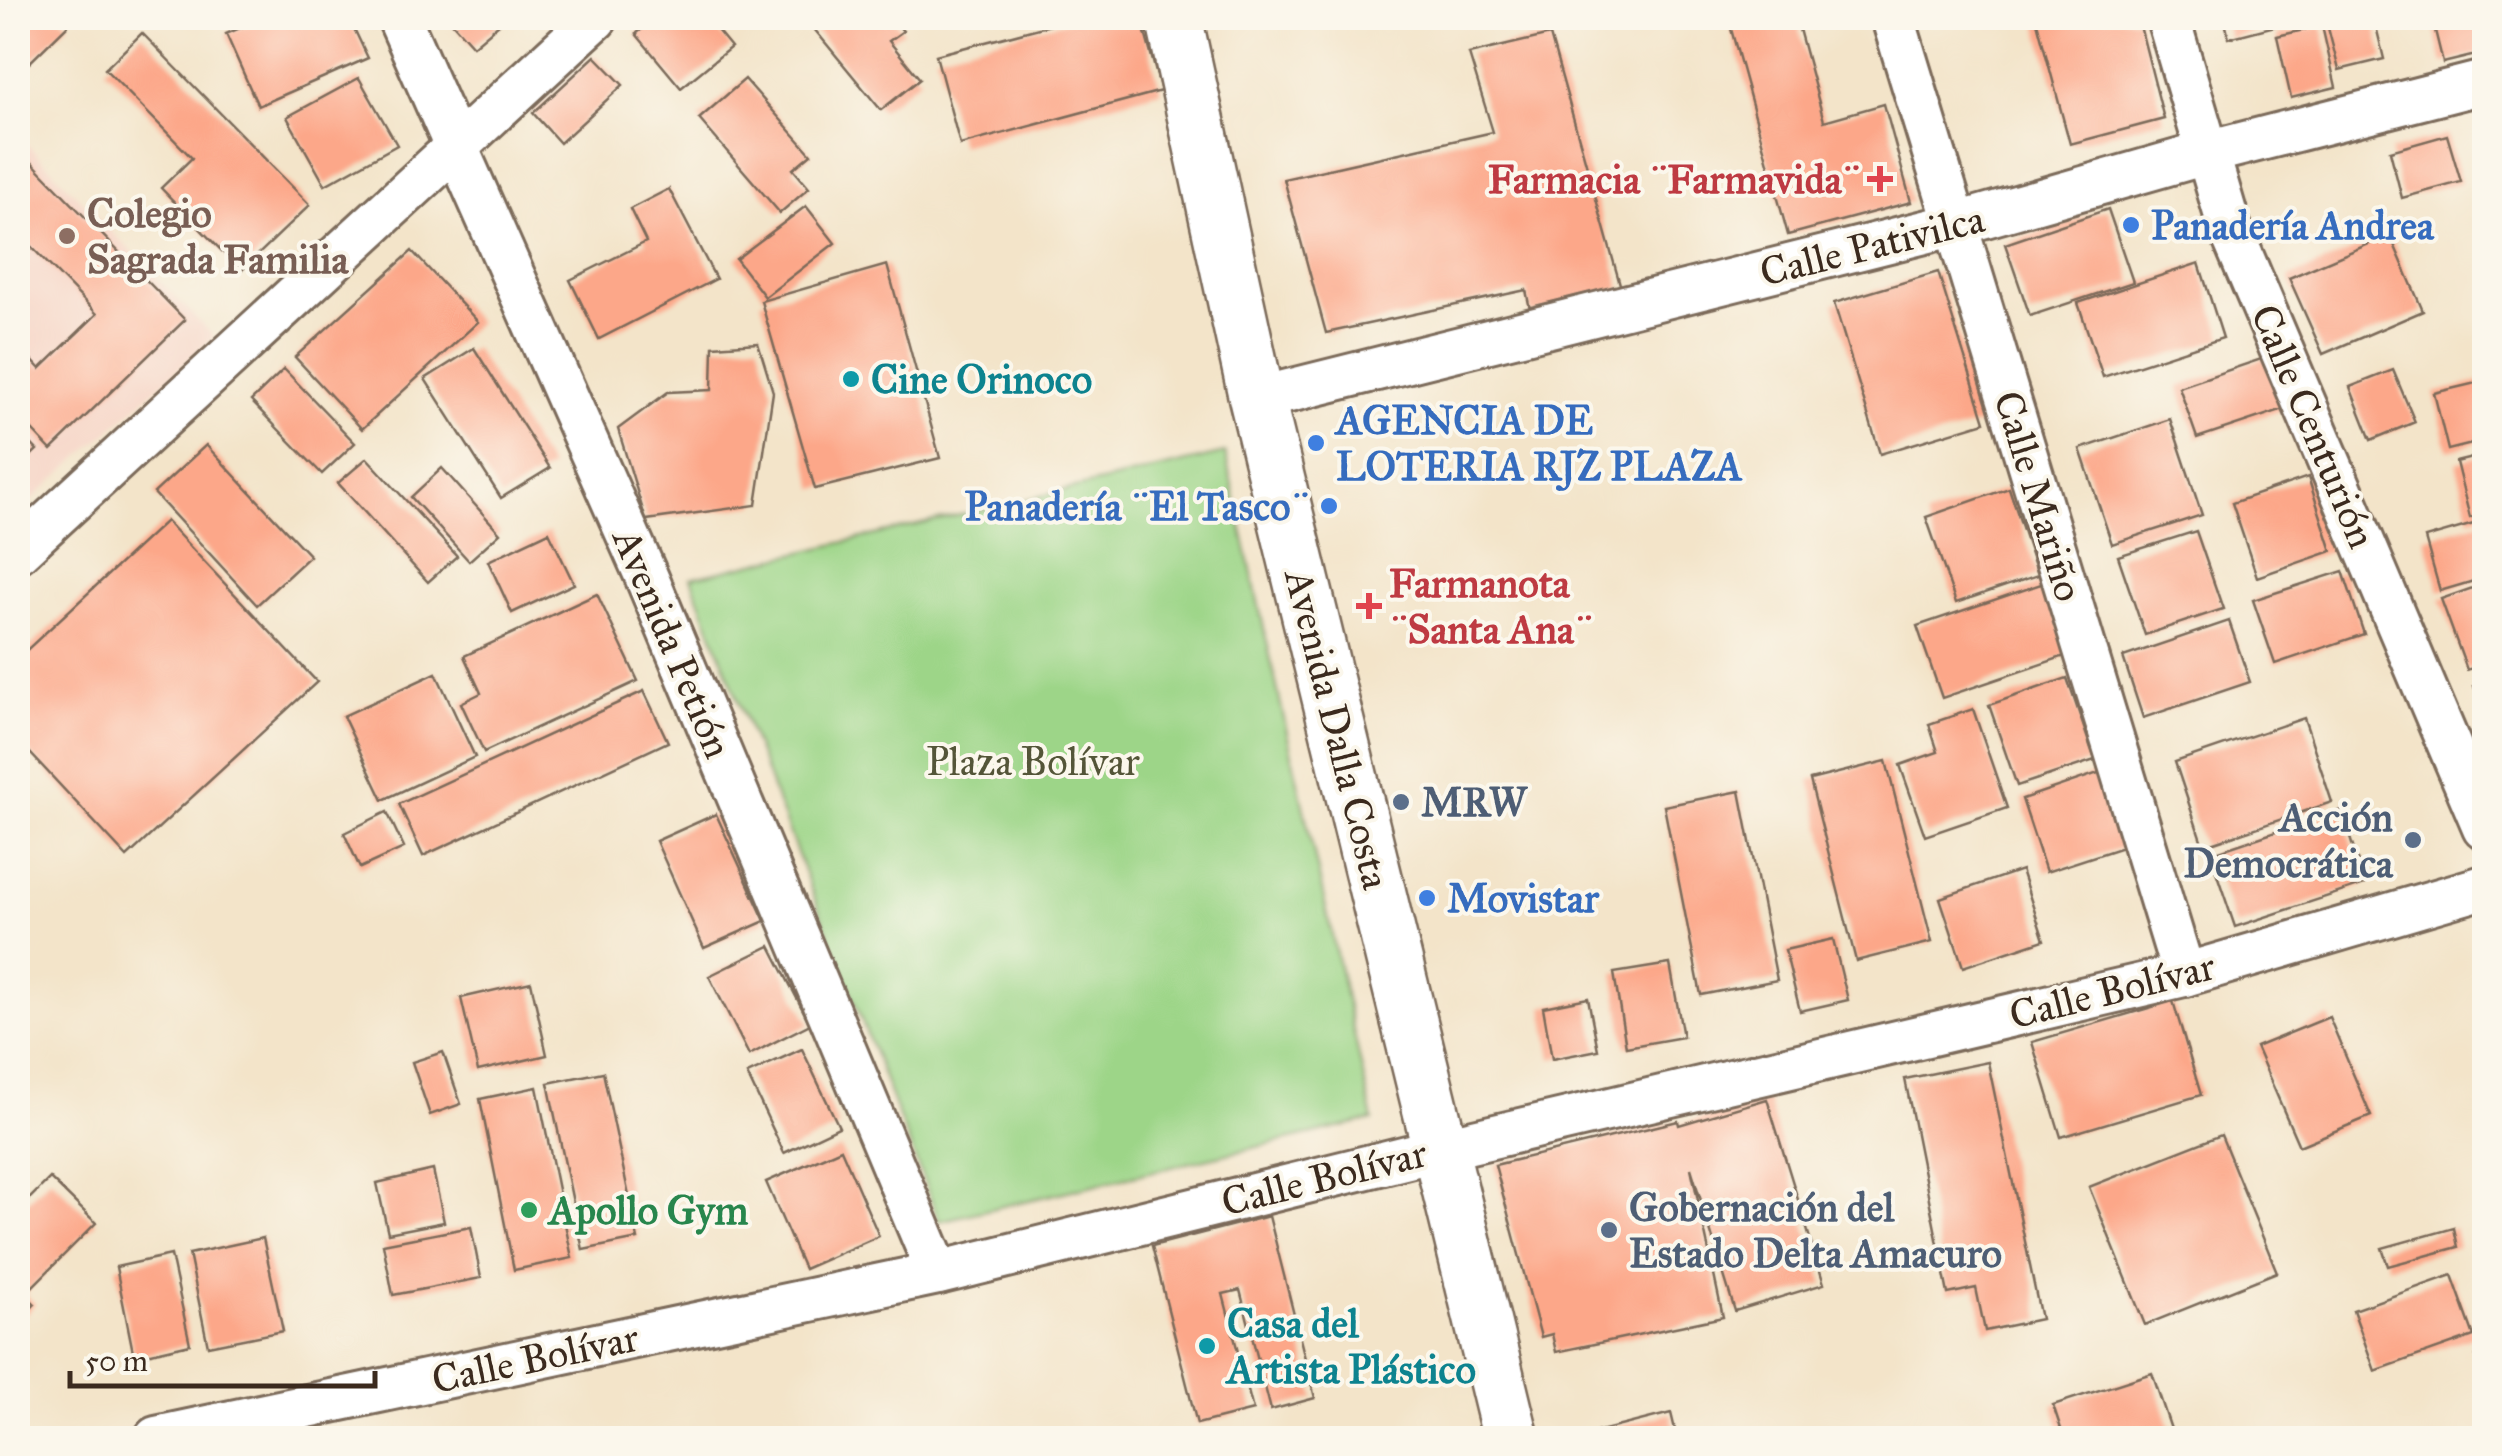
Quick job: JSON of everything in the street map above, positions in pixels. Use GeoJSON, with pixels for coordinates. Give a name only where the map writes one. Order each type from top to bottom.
{"type":"FeatureCollection","features":[{"type":"Feature","properties":{"kind":"main road","name":"Avenida Dalla Costa"},"geometry":{"type":"LineString","coordinates":[[1174,18],[1257,399],[1511,1438]]}},
{"type":"Feature","properties":{"kind":"street","name":"Avenida Petión"},"geometry":{"type":"LineString","coordinates":[[399,18],[644,571],[938,1272]]}},
{"type":"Feature","properties":{"kind":"street"},"geometry":{"type":"LineString","coordinates":[[18,551],[596,18]]}},
{"type":"Feature","properties":{"kind":"street","name":"Calle Mariño"},"geometry":{"type":"LineString","coordinates":[[1893,18],[2184,975]]}},
{"type":"Feature","properties":{"kind":"street","name":"Calle Centurión"},"geometry":{"type":"LineString","coordinates":[[2168,18],[2230,226],[2484,827]]}},
{"type":"Feature","properties":{"kind":"street","name":"Calle Pativilca"},"geometry":{"type":"LineString","coordinates":[[1257,399],[1957,224],[2206,153],[2484,82]]}},
{"type":"Feature","properties":{"kind":"street","name":"Calle Bolívar"},"geometry":{"type":"LineString","coordinates":[[156,1438],[938,1272],[1440,1149],[2184,975],[2484,887]]}},
{"type":"Feature","properties":{"kind":"shaded area","name":"Colegio Sagrada Familia"},"geometry":{"type":"Polygon","coordinates":[[[18,135],[214,337],[18,512],[18,135]]]}},
{"type":"Feature","properties":{"kind":"green space","name":"Plaza Bolívar"},"geometry":{"type":"Polygon","coordinates":[[[1225,453],[1373,1120],[939,1221],[691,578],[1225,453]]]}},
{"type":"Feature","properties":{"kind":"building"},"geometry":{"type":"Polygon","coordinates":[[[18,18],[62,18],[69,24],[18,74],[18,18]]]}},
{"type":"Feature","properties":{"kind":"building"},"geometry":{"type":"Polygon","coordinates":[[[263,18],[349,18],[368,58],[258,106],[226,34],[263,18]]]}},
{"type":"Feature","properties":{"kind":"building"},"geometry":{"type":"Polygon","coordinates":[[[448,18],[506,18],[473,46],[448,18]]]}},
{"type":"Feature","properties":{"kind":"building"},"geometry":{"type":"Polygon","coordinates":[[[655,18],[707,18],[731,47],[681,88],[636,34],[655,18]]]}},
{"type":"Feature","properties":{"kind":"building"},"geometry":{"type":"Polygon","coordinates":[[[805,18],[892,18],[903,31],[889,41],[920,79],[881,110],[805,18]]]}},
{"type":"Feature","properties":{"kind":"building"},"geometry":{"type":"Polygon","coordinates":[[[1077,18],[1141,18],[1161,91],[960,145],[936,55],[1077,18]]]}},
{"type":"Feature","properties":{"kind":"building"},"geometry":{"type":"Polygon","coordinates":[[[1728,18],[1835,18],[1799,29],[1824,121],[1884,104],[1911,202],[1788,235],[1728,18]]]}},
{"type":"Feature","properties":{"kind":"building"},"geometry":{"type":"Polygon","coordinates":[[[2036,18],[2138,18],[2164,119],[2070,144],[2036,18]]]}},
{"type":"Feature","properties":{"kind":"building"},"geometry":{"type":"Polygon","coordinates":[[[2224,18],[2302,18],[2302,19],[2229,38],[2224,18]]]}},
{"type":"Feature","properties":{"kind":"building"},"geometry":{"type":"Polygon","coordinates":[[[2374,18],[2384,59],[2339,70],[2327,24],[2374,18]]]}},
{"type":"Feature","properties":{"kind":"building"},"geometry":{"type":"Polygon","coordinates":[[[2432,18],[2484,18],[2484,53],[2443,63],[2432,18]]]}},
{"type":"Feature","properties":{"kind":"building"},"geometry":{"type":"Polygon","coordinates":[[[2322,26],[2336,87],[2291,98],[2277,36],[2322,26]]]}},
{"type":"Feature","properties":{"kind":"building"},"geometry":{"type":"Polygon","coordinates":[[[142,33],[310,205],[241,271],[161,188],[192,158],[105,69],[142,33]]]}},
{"type":"Feature","properties":{"kind":"building"},"geometry":{"type":"Polygon","coordinates":[[[1550,35],[1621,288],[1531,314],[1526,290],[1326,333],[1284,179],[1493,132],[1469,54],[1550,35]]]}},
{"type":"Feature","properties":{"kind":"building"},"geometry":{"type":"Polygon","coordinates":[[[595,56],[623,85],[560,143],[533,113],[595,56]]]}},
{"type":"Feature","properties":{"kind":"building"},"geometry":{"type":"Polygon","coordinates":[[[359,78],[397,145],[325,185],[287,117],[359,78]]]}},
{"type":"Feature","properties":{"kind":"building"},"geometry":{"type":"Polygon","coordinates":[[[745,79],[811,154],[793,169],[809,188],[780,213],[699,119],[745,79]]]}},
{"type":"Feature","properties":{"kind":"building"},"geometry":{"type":"Polygon","coordinates":[[[2447,135],[2461,182],[2402,198],[2390,151],[2447,135]]]}},
{"type":"Feature","properties":{"kind":"building"},"geometry":{"type":"Polygon","coordinates":[[[18,148],[185,320],[51,450],[18,415],[18,369],[29,357],[40,369],[97,314],[18,233],[18,148]]]}},
{"type":"Feature","properties":{"kind":"building"},"geometry":{"type":"Polygon","coordinates":[[[669,189],[716,279],[599,339],[570,280],[646,242],[630,209],[669,189]]]}},
{"type":"Feature","properties":{"kind":"building"},"geometry":{"type":"Polygon","coordinates":[[[806,206],[835,243],[765,297],[736,259],[806,206]]]}},
{"type":"Feature","properties":{"kind":"building"},"geometry":{"type":"Polygon","coordinates":[[[2108,209],[2133,282],[2030,316],[2005,244],[2108,209]]]}},
{"type":"Feature","properties":{"kind":"building"},"geometry":{"type":"Polygon","coordinates":[[[2390,235],[2423,311],[2323,354],[2289,278],[2390,235]]]}},
{"type":"Feature","properties":{"kind":"building"},"geometry":{"type":"Polygon","coordinates":[[[412,251],[478,322],[362,429],[295,357],[412,251]]]}},
{"type":"Feature","properties":{"kind":"building"},"geometry":{"type":"Polygon","coordinates":[[[2199,263],[2223,338],[2103,377],[2078,303],[2199,263]]]}},
{"type":"Feature","properties":{"kind":"building","name":"Cine Orinoco"},"geometry":{"type":"Polygon","coordinates":[[[887,265],[940,458],[815,489],[761,301],[887,265]]]}},
{"type":"Feature","properties":{"kind":"building"},"geometry":{"type":"Polygon","coordinates":[[[1938,272],[1985,422],[1880,454],[1834,303],[1938,272]]]}},
{"type":"Feature","properties":{"kind":"building"},"geometry":{"type":"Polygon","coordinates":[[[758,343],[773,392],[756,505],[646,520],[618,429],[668,392],[712,390],[713,346],[758,343]]]}},
{"type":"Feature","properties":{"kind":"building"},"geometry":{"type":"Polygon","coordinates":[[[474,348],[550,468],[501,498],[425,379],[474,348]]]}},
{"type":"Feature","properties":{"kind":"building"},"geometry":{"type":"Polygon","coordinates":[[[2267,357],[2284,409],[2197,438],[2179,387],[2267,357]]]}},
{"type":"Feature","properties":{"kind":"building"},"geometry":{"type":"Polygon","coordinates":[[[284,369],[355,443],[322,474],[251,401],[284,369]]]}},
{"type":"Feature","properties":{"kind":"building"},"geometry":{"type":"Polygon","coordinates":[[[2393,370],[2415,422],[2371,440],[2350,387],[2393,370]]]}},
{"type":"Feature","properties":{"kind":"building"},"geometry":{"type":"Polygon","coordinates":[[[2484,381],[2484,441],[2448,450],[2434,393],[2484,381]]]}},
{"type":"Feature","properties":{"kind":"building"},"geometry":{"type":"Polygon","coordinates":[[[2170,419],[2202,515],[2112,544],[2080,449],[2170,419]]]}},
{"type":"Feature","properties":{"kind":"building"},"geometry":{"type":"Polygon","coordinates":[[[18,430],[37,450],[18,468],[18,430]]]}},
{"type":"Feature","properties":{"kind":"building"},"geometry":{"type":"Polygon","coordinates":[[[206,445],[310,556],[257,605],[154,493],[206,445]]]}},
{"type":"Feature","properties":{"kind":"building"},"geometry":{"type":"Polygon","coordinates":[[[2484,455],[2484,514],[2470,518],[2456,462],[2484,455]]]}},
{"type":"Feature","properties":{"kind":"building"},"geometry":{"type":"Polygon","coordinates":[[[367,458],[457,556],[428,582],[338,483],[367,458]]]}},
{"type":"Feature","properties":{"kind":"building"},"geometry":{"type":"Polygon","coordinates":[[[442,468],[500,533],[469,561],[411,497],[442,468]]]}},
{"type":"Feature","properties":{"kind":"building"},"geometry":{"type":"Polygon","coordinates":[[[2308,477],[2332,551],[2257,577],[2232,503],[2308,477]]]}},
{"type":"Feature","properties":{"kind":"building"},"geometry":{"type":"Polygon","coordinates":[[[2009,488],[2038,575],[1956,603],[1926,517],[2009,488]]]}},
{"type":"Feature","properties":{"kind":"building"},"geometry":{"type":"Polygon","coordinates":[[[166,521],[317,682],[127,857],[18,740],[18,658],[166,521]]]}},
{"type":"Feature","properties":{"kind":"building"},"geometry":{"type":"Polygon","coordinates":[[[2484,521],[2484,578],[2440,591],[2425,538],[2484,521]]]}},
{"type":"Feature","properties":{"kind":"building"},"geometry":{"type":"Polygon","coordinates":[[[2196,531],[2223,609],[2145,635],[2118,556],[2196,531]]]}},
{"type":"Feature","properties":{"kind":"building"},"geometry":{"type":"Polygon","coordinates":[[[549,532],[574,584],[512,613],[488,561],[549,532]]]}},
{"type":"Feature","properties":{"kind":"building"},"geometry":{"type":"Polygon","coordinates":[[[2343,571],[2364,634],[2275,664],[2253,600],[2343,571]]]}},
{"type":"Feature","properties":{"kind":"building"},"geometry":{"type":"Polygon","coordinates":[[[2044,583],[2068,655],[1942,698],[1917,626],[2044,583]]]}},
{"type":"Feature","properties":{"kind":"building"},"geometry":{"type":"Polygon","coordinates":[[[2484,584],[2484,664],[2467,670],[2441,599],[2484,584]]]}},
{"type":"Feature","properties":{"kind":"building"},"geometry":{"type":"Polygon","coordinates":[[[597,594],[638,681],[484,752],[461,703],[481,693],[464,656],[597,594]]]}},
{"type":"Feature","properties":{"kind":"building"},"geometry":{"type":"Polygon","coordinates":[[[2229,621],[2250,682],[2143,718],[2123,657],[2229,621]]]}},
{"type":"Feature","properties":{"kind":"building"},"geometry":{"type":"Polygon","coordinates":[[[436,673],[475,757],[383,800],[343,716],[436,673]]]}},
{"type":"Feature","properties":{"kind":"building"},"geometry":{"type":"Polygon","coordinates":[[[2067,678],[2095,760],[2017,786],[1989,705],[2067,678]]]}},
{"type":"Feature","properties":{"kind":"building"},"geometry":{"type":"Polygon","coordinates":[[[2484,682],[2484,714],[2474,686],[2484,682]]]}},
{"type":"Feature","properties":{"kind":"building"},"geometry":{"type":"Polygon","coordinates":[[[644,691],[668,742],[423,856],[399,804],[644,691]]]}},
{"type":"Feature","properties":{"kind":"building"},"geometry":{"type":"Polygon","coordinates":[[[1973,709],[2007,808],[1925,836],[1900,765],[1938,752],[1929,724],[1973,709]]]}},
{"type":"Feature","properties":{"kind":"building"},"geometry":{"type":"Polygon","coordinates":[[[2304,718],[2332,802],[2203,846],[2175,762],[2304,718]]]}},
{"type":"Feature","properties":{"kind":"building"},"geometry":{"type":"Polygon","coordinates":[[[1886,761],[1932,942],[1856,961],[1810,780],[1886,761]]]}},
{"type":"Feature","properties":{"kind":"building"},"geometry":{"type":"Polygon","coordinates":[[[2104,771],[2129,845],[2046,872],[2022,799],[2104,771]]]}},
{"type":"Feature","properties":{"kind":"building"},"geometry":{"type":"Polygon","coordinates":[[[1740,791],[1777,980],[1701,995],[1664,806],[1740,791]]]}},
{"type":"Feature","properties":{"kind":"building"},"geometry":{"type":"Polygon","coordinates":[[[2341,810],[2365,884],[2235,927],[2210,854],[2341,810]]]}},
{"type":"Feature","properties":{"kind":"building"},"geometry":{"type":"Polygon","coordinates":[[[387,812],[404,848],[360,868],[344,833],[387,812]]]}},
{"type":"Feature","properties":{"kind":"building"},"geometry":{"type":"Polygon","coordinates":[[[716,814],[765,921],[704,948],[656,841],[716,814]]]}},
{"type":"Feature","properties":{"kind":"building"},"geometry":{"type":"Polygon","coordinates":[[[2021,870],[2044,940],[1963,967],[1940,898],[2021,870]]]}},
{"type":"Feature","properties":{"kind":"building"},"geometry":{"type":"Polygon","coordinates":[[[1833,939],[1848,1000],[1800,1011],[1785,950],[1833,939]]]}},
{"type":"Feature","properties":{"kind":"building"},"geometry":{"type":"Polygon","coordinates":[[[770,946],[810,1024],[749,1055],[709,976],[770,946]]]}},
{"type":"Feature","properties":{"kind":"building"},"geometry":{"type":"Polygon","coordinates":[[[1670,964],[1683,1037],[1626,1047],[1614,973],[1670,964]]]}},
{"type":"Feature","properties":{"kind":"building"},"geometry":{"type":"Polygon","coordinates":[[[531,982],[547,1055],[478,1071],[461,998],[531,982]]]}},
{"type":"Feature","properties":{"kind":"building"},"geometry":{"type":"Polygon","coordinates":[[[1588,998],[1598,1050],[1552,1059],[1543,1007],[1588,998]]]}},
{"type":"Feature","properties":{"kind":"building"},"geometry":{"type":"Polygon","coordinates":[[[2173,1001],[2201,1095],[2061,1137],[2032,1042],[2173,1001]]]}},
{"type":"Feature","properties":{"kind":"building"},"geometry":{"type":"Polygon","coordinates":[[[2329,1017],[2371,1116],[2299,1146],[2256,1047],[2329,1017]]]}},
{"type":"Feature","properties":{"kind":"building"},"geometry":{"type":"Polygon","coordinates":[[[802,1049],[839,1127],[784,1153],[747,1074],[802,1049]]]}},
{"type":"Feature","properties":{"kind":"building"},"geometry":{"type":"Polygon","coordinates":[[[443,1052],[461,1104],[430,1115],[412,1062],[443,1052]]]}},
{"type":"Feature","properties":{"kind":"building"},"geometry":{"type":"Polygon","coordinates":[[[1988,1062],[2041,1319],[1985,1331],[1976,1288],[1948,1294],[1905,1079],[1988,1062]]]}},
{"type":"Feature","properties":{"kind":"building"},"geometry":{"type":"Polygon","coordinates":[[[603,1072],[638,1239],[583,1250],[548,1083],[603,1072]]]}},
{"type":"Feature","properties":{"kind":"building"},"geometry":{"type":"Polygon","coordinates":[[[537,1087],[572,1258],[514,1270],[480,1099],[537,1087]]]}},
{"type":"Feature","properties":{"kind":"building","name":"Gobernación del Estado Delta Amacuro"},"geometry":{"type":"Polygon","coordinates":[[[1767,1099],[1824,1284],[1735,1311],[1691,1168],[1723,1317],[1556,1352],[1552,1334],[1541,1337],[1495,1165],[1678,1121],[1679,1125],[1767,1099]]]}},
{"type":"Feature","properties":{"kind":"building"},"geometry":{"type":"Polygon","coordinates":[[[2221,1135],[2277,1272],[2145,1325],[2089,1187],[2221,1135]]]}},
{"type":"Feature","properties":{"kind":"building"},"geometry":{"type":"Polygon","coordinates":[[[841,1149],[879,1236],[804,1269],[766,1182],[841,1149]]]}},
{"type":"Feature","properties":{"kind":"building"},"geometry":{"type":"Polygon","coordinates":[[[433,1170],[444,1222],[388,1233],[377,1183],[433,1170]]]}},
{"type":"Feature","properties":{"kind":"building"},"geometry":{"type":"Polygon","coordinates":[[[50,1178],[96,1223],[25,1294],[35,1304],[18,1322],[18,1210],[50,1178]]]}},
{"type":"Feature","properties":{"kind":"building","name":"Casa del Artista Plástico"},"geometry":{"type":"Polygon","coordinates":[[[1269,1216],[1315,1398],[1271,1410],[1240,1290],[1223,1294],[1253,1410],[1197,1424],[1152,1246],[1269,1216]]]}},
{"type":"Feature","properties":{"kind":"building"},"geometry":{"type":"Polygon","coordinates":[[[471,1227],[481,1278],[393,1295],[383,1244],[471,1227]]]}},
{"type":"Feature","properties":{"kind":"building"},"geometry":{"type":"Polygon","coordinates":[[[2454,1228],[2458,1247],[2388,1266],[2382,1248],[2454,1228]]]}},
{"type":"Feature","properties":{"kind":"building"},"geometry":{"type":"Polygon","coordinates":[[[263,1238],[283,1331],[208,1346],[189,1254],[263,1238]]]}},
{"type":"Feature","properties":{"kind":"building"},"geometry":{"type":"Polygon","coordinates":[[[171,1255],[190,1344],[134,1357],[116,1267],[171,1255]]]}},
{"type":"Feature","properties":{"kind":"building"},"geometry":{"type":"Polygon","coordinates":[[[2452,1275],[2474,1336],[2375,1371],[2353,1310],[2452,1275]]]}},
{"type":"Feature","properties":{"kind":"building"},"geometry":{"type":"Polygon","coordinates":[[[2484,1353],[2484,1379],[2476,1356],[2484,1353]]]}},
{"type":"Feature","properties":{"kind":"building"},"geometry":{"type":"Polygon","coordinates":[[[2152,1373],[2174,1438],[2064,1438],[2053,1405],[2152,1373]]]}},
{"type":"Feature","properties":{"kind":"building"},"geometry":{"type":"Polygon","coordinates":[[[1671,1413],[1677,1438],[1577,1438],[1577,1437],[1671,1413]]]}},
{"type":"Feature","properties":{"kind":"place","name":"Farmacia ¨Farmavida¨"},"geometry":{"type":"Point","coordinates":[1880,179]}},
{"type":"Feature","properties":{"kind":"place","name":"Panadería Andrea"},"geometry":{"type":"Point","coordinates":[2131,225]}},
{"type":"Feature","properties":{"kind":"place","name":"Colegio Sagrada Familia"},"geometry":{"type":"Point","coordinates":[67,236]}},
{"type":"Feature","properties":{"kind":"place","name":"Cine Orinoco"},"geometry":{"type":"Point","coordinates":[851,379]}},
{"type":"Feature","properties":{"kind":"place","name":"AGENCIA DE LOTERIA RJZ PLAZA"},"geometry":{"type":"Point","coordinates":[1316,443]}},
{"type":"Feature","properties":{"kind":"place","name":"Panadería ¨El Tasco¨"},"geometry":{"type":"Point","coordinates":[1329,506]}},
{"type":"Feature","properties":{"kind":"place","name":"Farmanota ¨Santa Ana¨"},"geometry":{"type":"Point","coordinates":[1369,606]}},
{"type":"Feature","properties":{"kind":"place","name":"MRW"},"geometry":{"type":"Point","coordinates":[1401,802]}},
{"type":"Feature","properties":{"kind":"place","name":"Acción Democrática"},"geometry":{"type":"Point","coordinates":[2413,840]}},
{"type":"Feature","properties":{"kind":"place","name":"Movistar"},"geometry":{"type":"Point","coordinates":[1427,898]}},
{"type":"Feature","properties":{"kind":"place","name":"Apollo Gym"},"geometry":{"type":"Point","coordinates":[529,1210]}},
{"type":"Feature","properties":{"kind":"place","name":"Gobernación del Estado Delta Amacuro"},"geometry":{"type":"Point","coordinates":[1609,1230]}},
{"type":"Feature","properties":{"kind":"place","name":"Casa del Artista Plástico"},"geometry":{"type":"Point","coordinates":[1207,1346]}}]}
